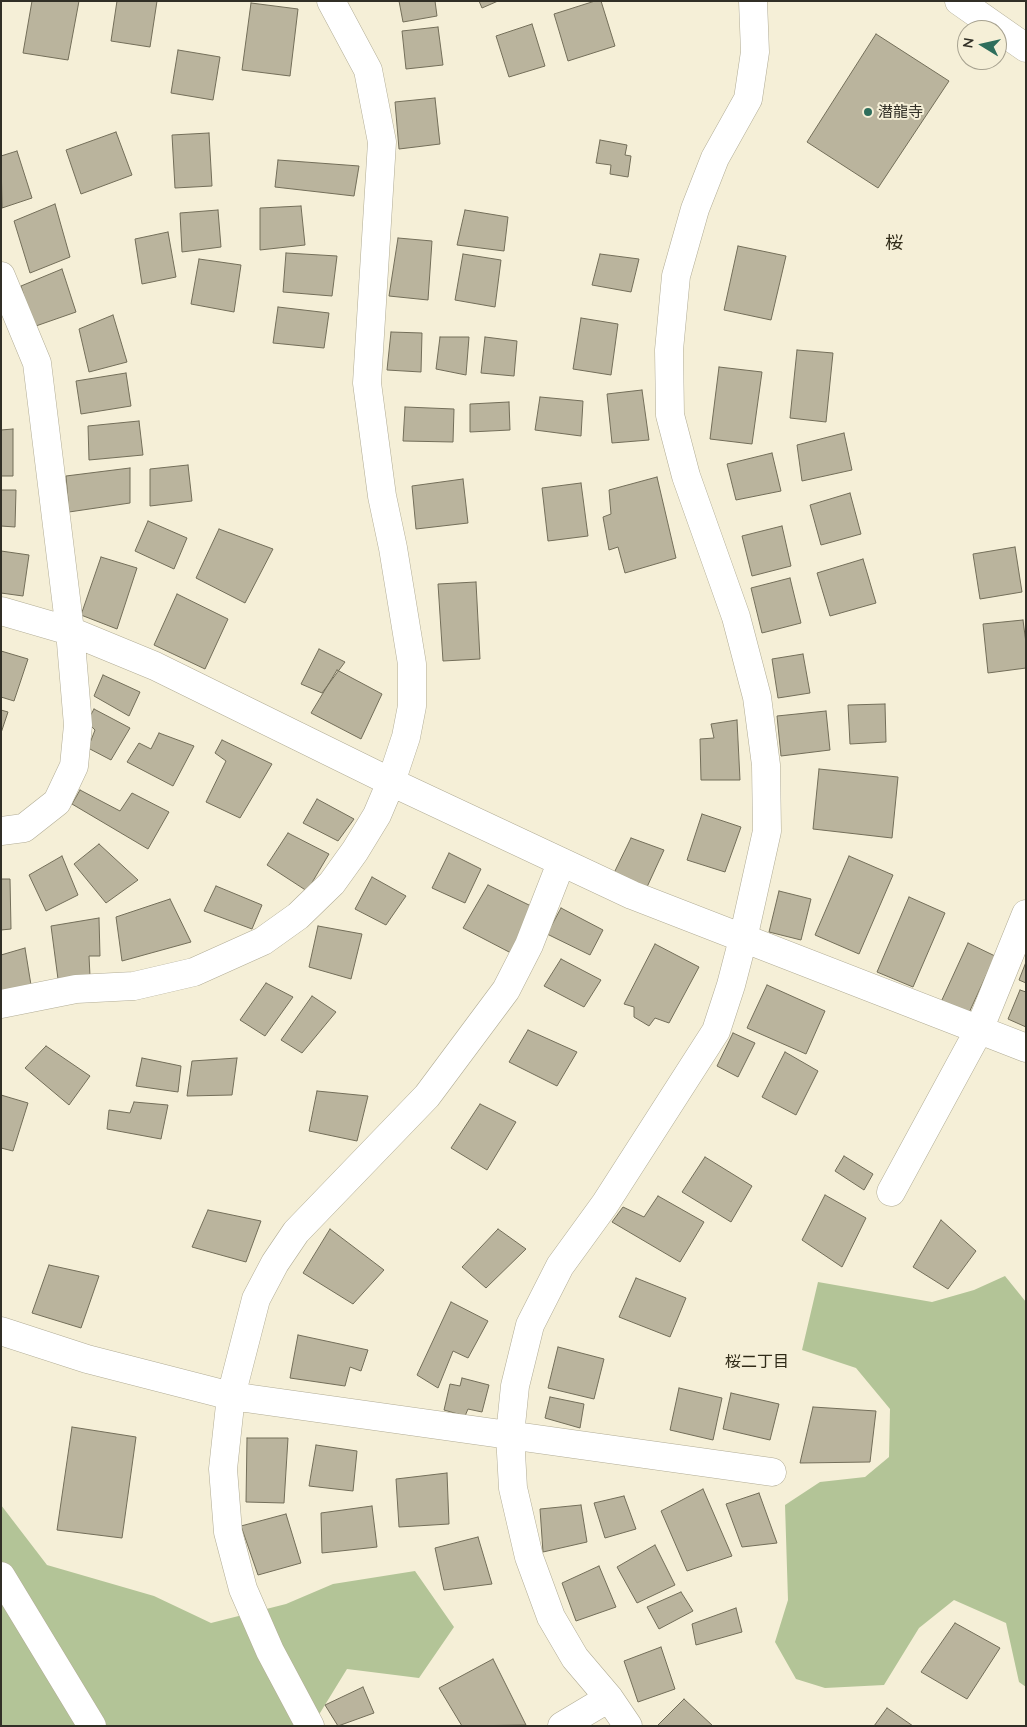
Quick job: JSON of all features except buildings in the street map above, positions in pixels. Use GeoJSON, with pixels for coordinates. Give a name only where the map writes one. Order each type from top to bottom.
{"type":"FeatureCollection","features":[{"type":"Feature","properties":{"kind":"street"},"geometry":{"type":"LineString","coordinates":[[1,1004],[76,989],[134,986],[194,972],[263,941],[298,916],[332,883],[354,852],[377,815],[391,782],[406,737],[412,706],[412,664],[393,548],[382,496],[367,383],[382,142],[368,70],[331,1]]}},
{"type":"Feature","properties":{"kind":"street"},"geometry":{"type":"LineString","coordinates":[[628,1726],[609,1698],[575,1658],[551,1617],[529,1557],[513,1488],[510,1435],[515,1386],[530,1325],[560,1266],[605,1204],[716,1031],[743,939],[766,831],[766,765],[757,697],[736,617],[686,476],[670,414],[669,350],[676,276],[694,210],[715,158],[748,99],[755,52],[753,1]]}},
{"type":"Feature","properties":{"kind":"street"},"geometry":{"type":"LineString","coordinates":[[959,1],[1026,48]]}},
{"type":"Feature","properties":{"kind":"street"},"geometry":{"type":"LineString","coordinates":[[1,276],[37,363],[70,631],[78,725],[74,766],[57,802],[24,828],[1,831]]}},
{"type":"Feature","properties":{"kind":"street"},"geometry":{"type":"LineString","coordinates":[[1,611],[70,631],[155,666],[391,782],[632,895],[1026,1048]]}},
{"type":"Feature","properties":{"kind":"street"},"geometry":{"type":"LineString","coordinates":[[310,1726],[270,1651],[243,1589],[228,1532],[223,1469],[231,1396],[256,1299],[274,1263],[296,1232],[427,1096],[506,990],[529,945],[561,863]]}},
{"type":"Feature","properties":{"kind":"street"},"geometry":{"type":"LineString","coordinates":[[891,1192],[979,1030],[1026,914]]}},
{"type":"Feature","properties":{"kind":"street"},"geometry":{"type":"LineString","coordinates":[[1,1331],[86,1359],[231,1396],[772,1472]]}},
{"type":"Feature","properties":{"kind":"street"},"geometry":{"type":"LineString","coordinates":[[1,1576],[92,1726]]}},
{"type":"Feature","properties":{"kind":"street"},"geometry":{"type":"LineString","coordinates":[[562,1726],[609,1698]]}},
{"type":"Feature","properties":{"kind":"green space"},"geometry":{"type":"Polygon","coordinates":[[[1005,1276],[1026,1302],[1026,1687],[1019,1682],[1006,1623],[954,1600],[919,1628],[884,1685],[825,1688],[796,1679],[775,1642],[788,1600],[785,1505],[820,1482],[865,1477],[889,1457],[890,1409],[856,1368],[802,1350],[818,1282],[932,1302],[974,1290],[1005,1276]]]}},
{"type":"Feature","properties":{"kind":"green space"},"geometry":{"type":"Polygon","coordinates":[[[1,1505],[47,1565],[154,1596],[211,1623],[286,1604],[333,1584],[415,1571],[454,1627],[419,1678],[347,1669],[312,1726],[1,1726],[1,1505]]]}},
{"type":"Feature","properties":{"kind":"place","name":"潜龍寺"},"geometry":{"type":"Point","coordinates":[868,112]}},
{"type":"Feature","properties":{"kind":"district","name":"桜"},"geometry":{"type":"Point","coordinates":[894,244]}},
{"type":"Feature","properties":{"kind":"district","name":"桜二丁目"},"geometry":{"type":"Point","coordinates":[757,1362]}}]}
